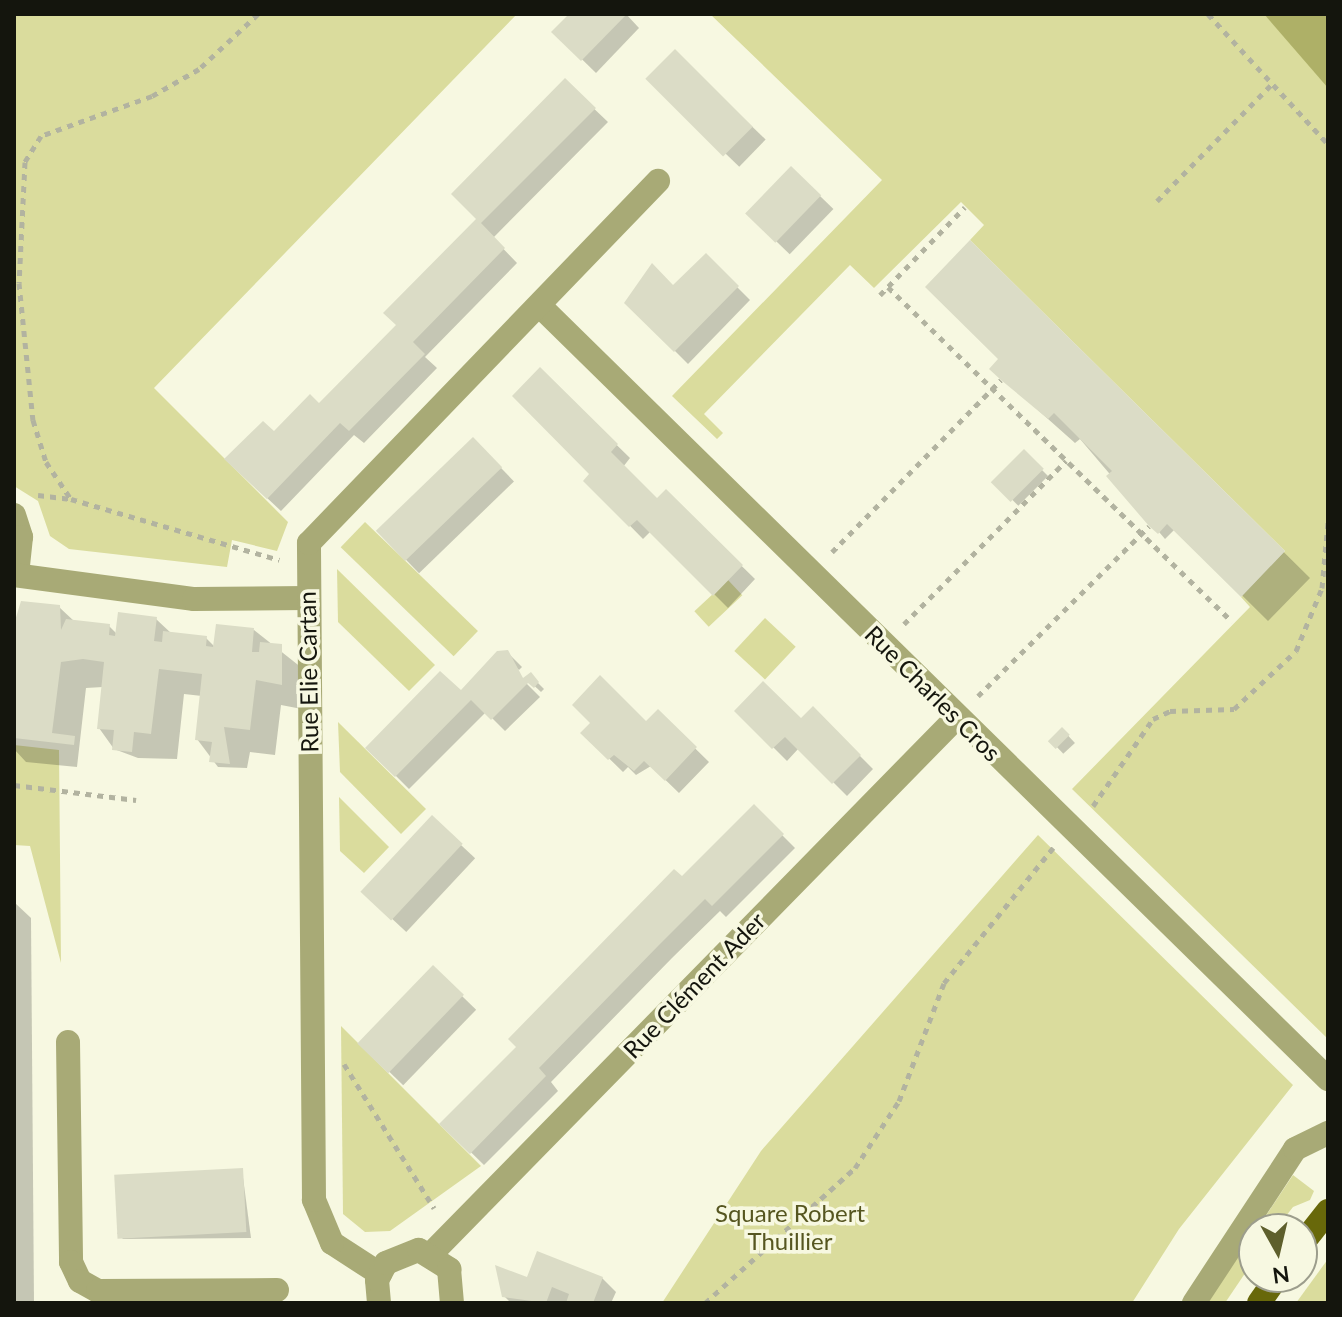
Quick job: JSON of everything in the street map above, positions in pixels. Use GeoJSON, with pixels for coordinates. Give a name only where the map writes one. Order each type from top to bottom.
{"type":"FeatureCollection","features":[{"type":"Feature","properties":{"kind":"street","name":"Rue Elie Cartan"},"geometry":{"type":"LineString","coordinates":[[380,1274],[332,1243],[316,1218],[307,598],[307,567],[314,534],[540,306],[658,181]]}},
{"type":"Feature","properties":{"kind":"street","name":"Rue Charles Cros"},"geometry":{"type":"LineString","coordinates":[[540,306],[1328,1079]]}},
{"type":"Feature","properties":{"kind":"street"},"geometry":{"type":"LineString","coordinates":[[18,504],[21,537],[15,575],[194,599],[307,598]]}},
{"type":"Feature","properties":{"kind":"street","name":"Rue Clément Ader"},"geometry":{"type":"LineString","coordinates":[[431,1254],[452,1225],[957,717]]}},
{"type":"Feature","properties":{"kind":"street"},"geometry":{"type":"LineString","coordinates":[[68,1042],[71,1262],[80,1281],[98,1291],[277,1290]]}},
{"type":"Feature","properties":{"kind":"street"},"geometry":{"type":"LineString","coordinates":[[1194,1303],[1295,1149],[1328,1133]]}},
{"type":"Feature","properties":{"kind":"street"},"geometry":{"type":"LineString","coordinates":[[379,1303],[380,1274],[407,1251],[431,1254],[449,1269],[452,1303]]}},
{"type":"Feature","properties":{"kind":"path"},"geometry":{"type":"LineString","coordinates":[[71,499],[46,462],[33,420],[19,283],[25,162],[41,136],[152,96],[199,69],[258,14]]}},
{"type":"Feature","properties":{"kind":"path"},"geometry":{"type":"LineString","coordinates":[[1208,14],[1328,144]]}},
{"type":"Feature","properties":{"kind":"path"},"geometry":{"type":"LineString","coordinates":[[1157,201],[1273,83]]}},
{"type":"Feature","properties":{"kind":"path"},"geometry":{"type":"LineString","coordinates":[[880,295],[965,207]]}},
{"type":"Feature","properties":{"kind":"path"},"geometry":{"type":"LineString","coordinates":[[888,287],[1232,622]]}},
{"type":"Feature","properties":{"kind":"path"},"geometry":{"type":"LineString","coordinates":[[811,573],[1001,380]]}},
{"type":"Feature","properties":{"kind":"path"},"geometry":{"type":"LineString","coordinates":[[884,644],[1066,460]]}},
{"type":"Feature","properties":{"kind":"path"},"geometry":{"type":"LineString","coordinates":[[18,504],[71,499],[307,567]]}},
{"type":"Feature","properties":{"kind":"path"},"geometry":{"type":"LineString","coordinates":[[705,1303],[823,1203],[880,1135],[929,1020],[967,948],[1072,829],[1133,743],[1170,711],[1218,714],[1272,680],[1296,651],[1322,588],[1328,522]]}},
{"type":"Feature","properties":{"kind":"path"},"geometry":{"type":"LineString","coordinates":[[957,717],[1149,526]]}},
{"type":"Feature","properties":{"kind":"path"},"geometry":{"type":"LineString","coordinates":[[14,785],[136,800]]}},
{"type":"Feature","properties":{"kind":"path"},"geometry":{"type":"LineString","coordinates":[[312,1030],[341,1058],[430,1203],[452,1225]]}},
{"type":"Feature","properties":{"kind":"green space"},"geometry":{"type":"Polygon","coordinates":[[[14,14],[517,14],[154,388],[288,522],[277,551],[232,540],[227,567],[69,549],[50,536],[38,501],[14,486],[14,14]]]}},
{"type":"Feature","properties":{"kind":"green space"},"geometry":{"type":"Polygon","coordinates":[[[710,14],[1265,14],[1328,87],[1328,1039],[1072,789],[1250,607],[1241,597],[1285,551],[970,240],[984,225],[961,202],[874,288],[850,265],[704,414],[723,433],[717,439],[672,396],[882,180],[710,14]]]}},
{"type":"Feature","properties":{"kind":"green space"},"geometry":{"type":"Polygon","coordinates":[[[365,522],[478,631],[454,656],[341,547],[365,522]]]}},
{"type":"Feature","properties":{"kind":"green space"},"geometry":{"type":"Polygon","coordinates":[[[337,569],[435,665],[409,691],[338,622],[337,569]]]}},
{"type":"Feature","properties":{"kind":"green space"},"geometry":{"type":"Polygon","coordinates":[[[728,580],[742,595],[709,627],[694,611],[728,580]]]}},
{"type":"Feature","properties":{"kind":"green space"},"geometry":{"type":"Polygon","coordinates":[[[765,618],[796,647],[765,680],[734,651],[765,618]]]}},
{"type":"Feature","properties":{"kind":"green space"},"geometry":{"type":"Polygon","coordinates":[[[338,722],[426,809],[401,834],[340,772],[338,722]]]}},
{"type":"Feature","properties":{"kind":"green space"},"geometry":{"type":"Polygon","coordinates":[[[14,745],[59,750],[61,963],[30,846],[14,845],[14,745]]]}},
{"type":"Feature","properties":{"kind":"green space"},"geometry":{"type":"Polygon","coordinates":[[[339,797],[389,847],[364,873],[340,851],[339,797]]]}},
{"type":"Feature","properties":{"kind":"green space","name":"Square Robert Thuillier"},"geometry":{"type":"Polygon","coordinates":[[[1038,835],[1293,1085],[1179,1229],[1132,1303],[662,1303],[761,1151],[1038,835]]]}},
{"type":"Feature","properties":{"kind":"green space"},"geometry":{"type":"Polygon","coordinates":[[[341,1026],[481,1166],[390,1231],[365,1232],[343,1214],[341,1026]]]}},
{"type":"Feature","properties":{"kind":"green space"},"geometry":{"type":"Polygon","coordinates":[[[1293,1175],[1314,1191],[1310,1200],[1293,1207],[1288,1213],[1268,1213],[1293,1175]]]}},
{"type":"Feature","properties":{"kind":"green space"},"geometry":{"type":"Polygon","coordinates":[[[1238,1256],[1238,1284],[1225,1303],[1206,1303],[1238,1256]]]}},
{"type":"Feature","properties":{"kind":"green space"},"geometry":{"type":"Polygon","coordinates":[[[1328,1259],[1328,1303],[1296,1303],[1303,1293],[1318,1293],[1318,1273],[1328,1259]]]}},
{"type":"Feature","properties":{"kind":"shaded area"},"geometry":{"type":"Polygon","coordinates":[[[1264,14],[1328,14],[1328,88],[1264,14]]]}},
{"type":"Feature","properties":{"kind":"building"},"geometry":{"type":"Polygon","coordinates":[[[569,14],[627,14],[581,61],[551,32],[569,14]]]}},
{"type":"Feature","properties":{"kind":"building"},"geometry":{"type":"Polygon","coordinates":[[[675,49],[753,127],[723,156],[645,79],[675,49]]]}},
{"type":"Feature","properties":{"kind":"building"},"geometry":{"type":"Polygon","coordinates":[[[565,78],[596,108],[481,223],[505,248],[413,342],[425,354],[349,431],[340,423],[267,499],[224,459],[263,421],[274,431],[310,394],[319,403],[396,325],[383,313],[476,219],[451,194],[565,78]]]}},
{"type":"Feature","properties":{"kind":"building"},"geometry":{"type":"Polygon","coordinates":[[[791,166],[821,195],[775,243],[745,213],[791,166]]]}},
{"type":"Feature","properties":{"kind":"building"},"geometry":{"type":"Polygon","coordinates":[[[970,240],[1285,551],[1241,597],[1167,524],[1158,534],[1149,526],[1106,476],[1112,471],[1054,413],[1048,419],[989,369],[998,359],[925,287],[970,240]]]}},
{"type":"Feature","properties":{"kind":"building"},"geometry":{"type":"Polygon","coordinates":[[[706,253],[739,286],[674,352],[624,303],[652,263],[673,285],[706,253]]]}},
{"type":"Feature","properties":{"kind":"building"},"geometry":{"type":"Polygon","coordinates":[[[540,367],[618,444],[611,452],[657,498],[666,489],[743,565],[713,596],[637,520],[629,527],[583,481],[589,474],[512,396],[540,367]]]}},
{"type":"Feature","properties":{"kind":"building"},"geometry":{"type":"Polygon","coordinates":[[[473,437],[502,467],[405,561],[376,531],[473,437]]]}},
{"type":"Feature","properties":{"kind":"building"},"geometry":{"type":"Polygon","coordinates":[[[1024,449],[1044,469],[1011,502],[991,482],[1024,449]]]}},
{"type":"Feature","properties":{"kind":"building"},"geometry":{"type":"Polygon","coordinates":[[[21,601],[60,605],[61,630],[66,619],[110,624],[109,635],[115,636],[118,612],[157,617],[154,641],[162,642],[163,631],[207,636],[206,646],[213,647],[216,624],[254,628],[252,652],[259,652],[260,642],[282,644],[282,685],[256,680],[250,730],[224,727],[230,764],[209,762],[212,742],[195,740],[202,674],[159,669],[151,734],[134,732],[132,752],[112,750],[114,730],[97,729],[104,662],[83,659],[61,662],[52,733],[75,736],[74,745],[14,738],[14,624],[21,601]]]}},
{"type":"Feature","properties":{"kind":"building"},"geometry":{"type":"Polygon","coordinates":[[[508,650],[523,678],[531,672],[539,682],[534,688],[528,683],[491,720],[471,700],[395,777],[365,748],[440,671],[461,690],[497,651],[508,650]]]}},
{"type":"Feature","properties":{"kind":"building"},"geometry":{"type":"Polygon","coordinates":[[[600,675],[646,721],[658,709],[697,747],[665,781],[644,761],[634,771],[614,755],[608,760],[580,733],[590,723],[572,705],[600,675]]]}},
{"type":"Feature","properties":{"kind":"building"},"geometry":{"type":"Polygon","coordinates":[[[763,681],[801,718],[813,706],[861,755],[832,784],[785,737],[772,749],[734,711],[763,681]]]}},
{"type":"Feature","properties":{"kind":"building"},"geometry":{"type":"Polygon","coordinates":[[[1062,727],[1070,735],[1056,749],[1048,741],[1062,727]]]}},
{"type":"Feature","properties":{"kind":"building"},"geometry":{"type":"Polygon","coordinates":[[[754,804],[784,834],[712,906],[705,899],[659,945],[539,1068],[546,1076],[470,1154],[439,1124],[516,1047],[508,1039],[674,869],[682,876],[754,804]]]}},
{"type":"Feature","properties":{"kind":"building"},"geometry":{"type":"Polygon","coordinates":[[[432,815],[463,844],[391,920],[360,892],[432,815]]]}},
{"type":"Feature","properties":{"kind":"building"},"geometry":{"type":"Polygon","coordinates":[[[433,965],[464,995],[388,1073],[357,1043],[433,965]]]}},
{"type":"Feature","properties":{"kind":"building"},"geometry":{"type":"Polygon","coordinates":[[[243,1168],[246,1232],[118,1239],[114,1175],[243,1168]]]}},
{"type":"Feature","properties":{"kind":"building"},"geometry":{"type":"Polygon","coordinates":[[[537,1251],[603,1277],[593,1303],[566,1303],[569,1294],[552,1287],[546,1303],[502,1297],[495,1265],[527,1277],[537,1251]]]}}]}
